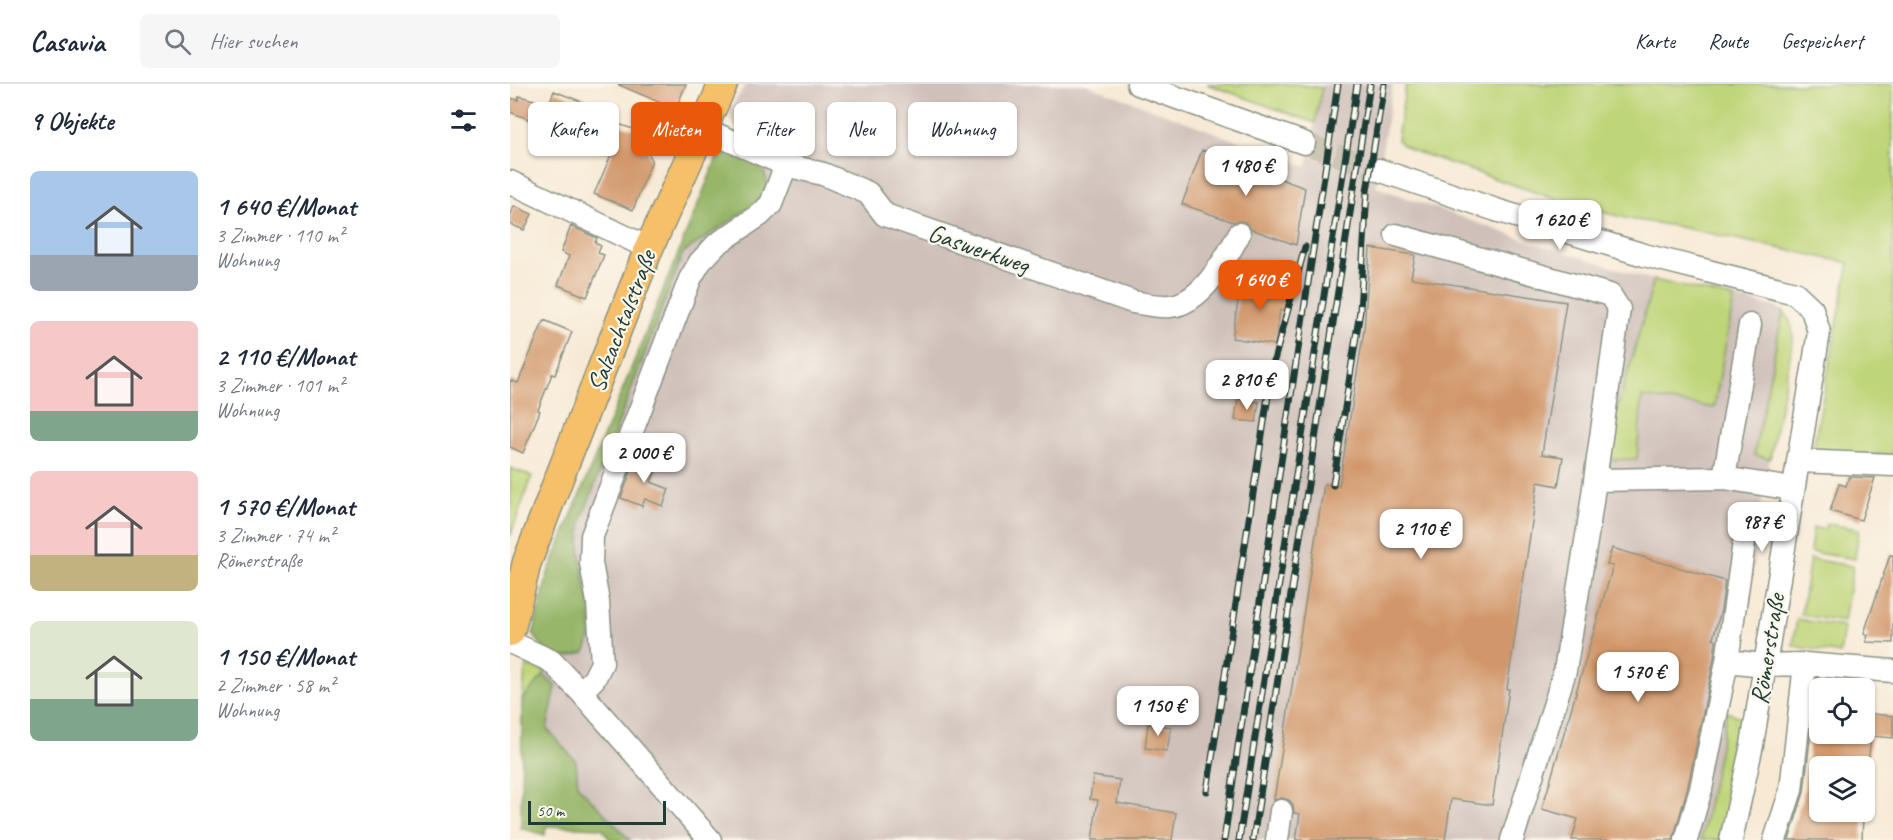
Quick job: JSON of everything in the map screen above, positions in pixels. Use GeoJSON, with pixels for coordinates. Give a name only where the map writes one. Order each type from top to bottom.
{"type":"FeatureCollection","features":[{"type":"Feature","properties":{"kind":"main road","name":"Salzachtalstraße"},"geometry":{"type":"LineString","coordinates":[[715,102],[723,84]]}},
{"type":"Feature","properties":{"kind":"main road","name":"Salzachtalstraße"},"geometry":{"type":"LineString","coordinates":[[510,632],[527,562],[649,248],[692,156]]}},
{"type":"Feature","properties":{"kind":"street"},"geometry":{"type":"LineString","coordinates":[[1138,84],[1304,143]]}},
{"type":"Feature","properties":{"kind":"street","name":"Gaswerkweg"},"geometry":{"type":"LineString","coordinates":[[722,137],[786,165],[823,174],[868,193],[885,215],[1133,302],[1171,306],[1185,302],[1206,286],[1226,258],[1239,234]]}},
{"type":"Feature","properties":{"kind":"street"},"geometry":{"type":"LineString","coordinates":[[581,692],[594,679],[602,663],[598,602],[591,563],[592,536],[690,279],[699,262],[717,244],[760,215],[771,204],[786,165]]}},
{"type":"Feature","properties":{"kind":"street","name":"Römerstraße"},"geometry":{"type":"LineString","coordinates":[[1379,170],[1496,210],[1644,255],[1795,293],[1812,309],[1819,332],[1752,746],[1731,840]]}},
{"type":"Feature","properties":{"kind":"street"},"geometry":{"type":"LineString","coordinates":[[510,182],[649,248]]}},
{"type":"Feature","properties":{"kind":"street"},"geometry":{"type":"LineString","coordinates":[[1396,235],[1610,295],[1619,309],[1565,671],[1512,840]]}},
{"type":"Feature","properties":{"kind":"street"},"geometry":{"type":"LineString","coordinates":[[1724,478],[1750,325]]}},
{"type":"Feature","properties":{"kind":"street"},"geometry":{"type":"LineString","coordinates":[[1798,461],[1893,465]]}},
{"type":"Feature","properties":{"kind":"street"},"geometry":{"type":"LineString","coordinates":[[1595,480],[1724,478],[1793,489]]}},
{"type":"Feature","properties":{"kind":"street"},"geometry":{"type":"LineString","coordinates":[[1686,840],[1701,789],[1726,661],[1747,522]]}},
{"type":"Feature","properties":{"kind":"street"},"geometry":{"type":"LineString","coordinates":[[510,642],[551,662],[581,692],[710,840]]}},
{"type":"Feature","properties":{"kind":"street"},"geometry":{"type":"LineString","coordinates":[[1726,661],[1893,671]]}},
{"type":"Feature","properties":{"kind":"street"},"geometry":{"type":"LineString","coordinates":[[1775,840],[1791,790],[1805,664]]}},
{"type":"Feature","properties":{"kind":"street"},"geometry":{"type":"LineString","coordinates":[[1276,840],[1281,811]]}},
{"type":"Feature","properties":{"kind":"shaded area"},"geometry":{"type":"Polygon","coordinates":[[[746,84],[1085,84],[1307,167],[1322,84],[1393,84],[1376,187],[1531,242],[1654,280],[1776,307],[1783,311],[1793,327],[1793,341],[1762,498],[1755,558],[1727,712],[1701,840],[630,840],[578,786],[576,760],[547,729],[556,687],[544,675],[580,556],[581,521],[683,253],[763,196],[768,184],[764,172],[770,156],[815,156],[815,102],[735,102],[746,84]]]}},
{"type":"Feature","properties":{"kind":"shaded area"},"geometry":{"type":"Polygon","coordinates":[[[734,103],[734,126],[730,120],[729,111],[734,103]]]}},
{"type":"Feature","properties":{"kind":"green space"},"geometry":{"type":"Polygon","coordinates":[[[1207,84],[1295,84],[1322,88],[1315,123],[1207,84]]]}},
{"type":"Feature","properties":{"kind":"green space"},"geometry":{"type":"Polygon","coordinates":[[[1406,84],[1893,84],[1893,455],[1812,454],[1849,263],[1675,226],[1629,219],[1558,200],[1411,150],[1397,139],[1406,84]]]}},
{"type":"Feature","properties":{"kind":"green space"},"geometry":{"type":"Polygon","coordinates":[[[729,151],[734,156],[739,156],[759,166],[768,184],[763,196],[749,208],[683,253],[581,521],[580,554],[591,618],[589,641],[585,652],[567,657],[554,656],[533,634],[548,573],[716,160],[722,156],[722,153],[729,151]]]}},
{"type":"Feature","properties":{"kind":"green space"},"geometry":{"type":"Polygon","coordinates":[[[1654,280],[1734,298],[1714,408],[1642,397],[1637,459],[1603,460],[1654,280]]]}},
{"type":"Feature","properties":{"kind":"green space"},"geometry":{"type":"Polygon","coordinates":[[[1783,311],[1791,325],[1793,341],[1770,459],[1754,455],[1783,311]]]}},
{"type":"Feature","properties":{"kind":"green space"},"geometry":{"type":"Polygon","coordinates":[[[510,468],[532,476],[510,537],[510,468]]]}},
{"type":"Feature","properties":{"kind":"green space"},"geometry":{"type":"Polygon","coordinates":[[[1826,524],[1859,529],[1855,559],[1810,552],[1813,528],[1825,529],[1826,524]]]}},
{"type":"Feature","properties":{"kind":"green space"},"geometry":{"type":"Polygon","coordinates":[[[1810,559],[1853,566],[1844,622],[1801,615],[1810,559]]]}},
{"type":"Feature","properties":{"kind":"green space"},"geometry":{"type":"Polygon","coordinates":[[[1797,619],[1844,627],[1840,654],[1793,646],[1797,619]]]}},
{"type":"Feature","properties":{"kind":"green space"},"geometry":{"type":"Polygon","coordinates":[[[526,666],[546,671],[522,700],[526,666]]]}},
{"type":"Feature","properties":{"kind":"green space"},"geometry":{"type":"Polygon","coordinates":[[[544,675],[556,687],[547,729],[576,761],[578,786],[630,840],[610,840],[602,828],[546,826],[545,835],[521,828],[522,700],[544,675]]]}},
{"type":"Feature","properties":{"kind":"green space"},"geometry":{"type":"Polygon","coordinates":[[[1727,712],[1741,717],[1746,728],[1722,840],[1701,840],[1727,712]]]}},
{"type":"Feature","properties":{"kind":"building"},"geometry":{"type":"Polygon","coordinates":[[[617,84],[686,84],[679,102],[659,102],[617,84]]]}},
{"type":"Feature","properties":{"kind":"building"},"geometry":{"type":"Polygon","coordinates":[[[554,91],[582,102],[550,102],[554,91]]]}},
{"type":"Feature","properties":{"kind":"building"},"geometry":{"type":"Polygon","coordinates":[[[519,96],[542,102],[528,102],[528,119],[510,112],[510,98],[518,100],[519,96]]]}},
{"type":"Feature","properties":{"kind":"building"},"geometry":{"type":"Polygon","coordinates":[[[619,124],[631,128],[631,156],[650,156],[652,160],[633,210],[594,194],[611,156],[619,156],[619,124]]]}},
{"type":"Feature","properties":{"kind":"building"},"geometry":{"type":"Polygon","coordinates":[[[1202,150],[1305,188],[1296,245],[1251,229],[1245,222],[1233,222],[1182,204],[1202,150]]]}},
{"type":"Feature","properties":{"kind":"building"},"geometry":{"type":"Polygon","coordinates":[[[514,206],[532,214],[524,230],[510,224],[514,206]]]}},
{"type":"Feature","properties":{"kind":"building"},"geometry":{"type":"Polygon","coordinates":[[[571,226],[597,238],[595,243],[601,246],[598,253],[604,255],[587,297],[558,285],[569,256],[561,252],[571,226]]]}},
{"type":"Feature","properties":{"kind":"building"},"geometry":{"type":"Polygon","coordinates":[[[1370,248],[1415,255],[1411,278],[1566,302],[1542,454],[1563,457],[1558,486],[1538,482],[1492,805],[1451,799],[1445,840],[1296,840],[1300,814],[1294,813],[1293,805],[1289,800],[1282,798],[1274,800],[1324,484],[1339,486],[1364,330],[1370,248]]]}},
{"type":"Feature","properties":{"kind":"building"},"geometry":{"type":"Polygon","coordinates":[[[1242,278],[1290,286],[1286,311],[1280,310],[1275,345],[1232,338],[1242,278]]]}},
{"type":"Feature","properties":{"kind":"building"},"geometry":{"type":"Polygon","coordinates":[[[544,320],[572,332],[555,375],[552,374],[523,453],[510,447],[510,380],[518,383],[544,320]]]}},
{"type":"Feature","properties":{"kind":"building"},"geometry":{"type":"Polygon","coordinates":[[[1238,399],[1259,402],[1256,422],[1235,420],[1238,399]]]}},
{"type":"Feature","properties":{"kind":"building"},"geometry":{"type":"Polygon","coordinates":[[[637,455],[659,463],[651,482],[669,489],[663,506],[645,499],[642,506],[621,498],[637,455]]]}},
{"type":"Feature","properties":{"kind":"building"},"geometry":{"type":"Polygon","coordinates":[[[1849,477],[1875,478],[1861,520],[1830,511],[1839,484],[1846,486],[1849,477]]]}},
{"type":"Feature","properties":{"kind":"building"},"geometry":{"type":"Polygon","coordinates":[[[1612,548],[1725,581],[1721,610],[1713,638],[1716,640],[1714,659],[1688,786],[1673,840],[1572,840],[1578,819],[1542,809],[1613,566],[1607,565],[1612,548]]]}},
{"type":"Feature","properties":{"kind":"building"},"geometry":{"type":"Polygon","coordinates":[[[1890,555],[1893,555],[1893,643],[1866,642],[1868,635],[1864,633],[1890,555]]]}},
{"type":"Feature","properties":{"kind":"building"},"geometry":{"type":"Polygon","coordinates":[[[1875,714],[1893,716],[1893,738],[1875,736],[1875,714]]]}},
{"type":"Feature","properties":{"kind":"building"},"geometry":{"type":"Polygon","coordinates":[[[1148,724],[1171,727],[1167,751],[1145,748],[1148,724]]]}},
{"type":"Feature","properties":{"kind":"building"},"geometry":{"type":"Polygon","coordinates":[[[1809,744],[1870,744],[1869,756],[1809,756],[1809,822],[1863,822],[1862,840],[1789,840],[1804,792],[1809,744]]]}},
{"type":"Feature","properties":{"kind":"building"},"geometry":{"type":"Polygon","coordinates":[[[1093,776],[1120,780],[1117,803],[1176,813],[1172,840],[1092,840],[1098,800],[1090,799],[1093,776]]]}},
{"type":"Feature","properties":{"kind":"tunnel"},"geometry":{"type":"LineString","coordinates":[[1304,143],[1379,170]]}},
{"type":"Feature","properties":{"kind":"railway"},"geometry":{"type":"LineString","coordinates":[[1224,840],[1338,84]]}},
{"type":"Feature","properties":{"kind":"railway"},"geometry":{"type":"LineString","coordinates":[[1239,840],[1357,84]]}},
{"type":"Feature","properties":{"kind":"railway"},"geometry":{"type":"LineString","coordinates":[[1253,840],[1370,84]]}},
{"type":"Feature","properties":{"kind":"railway"},"geometry":{"type":"LineString","coordinates":[[1333,485],[1360,311],[1367,191],[1384,84]]}},
{"type":"Feature","properties":{"kind":"railway"},"geometry":{"type":"LineString","coordinates":[[1207,791],[1273,364],[1305,247]]}}]}
